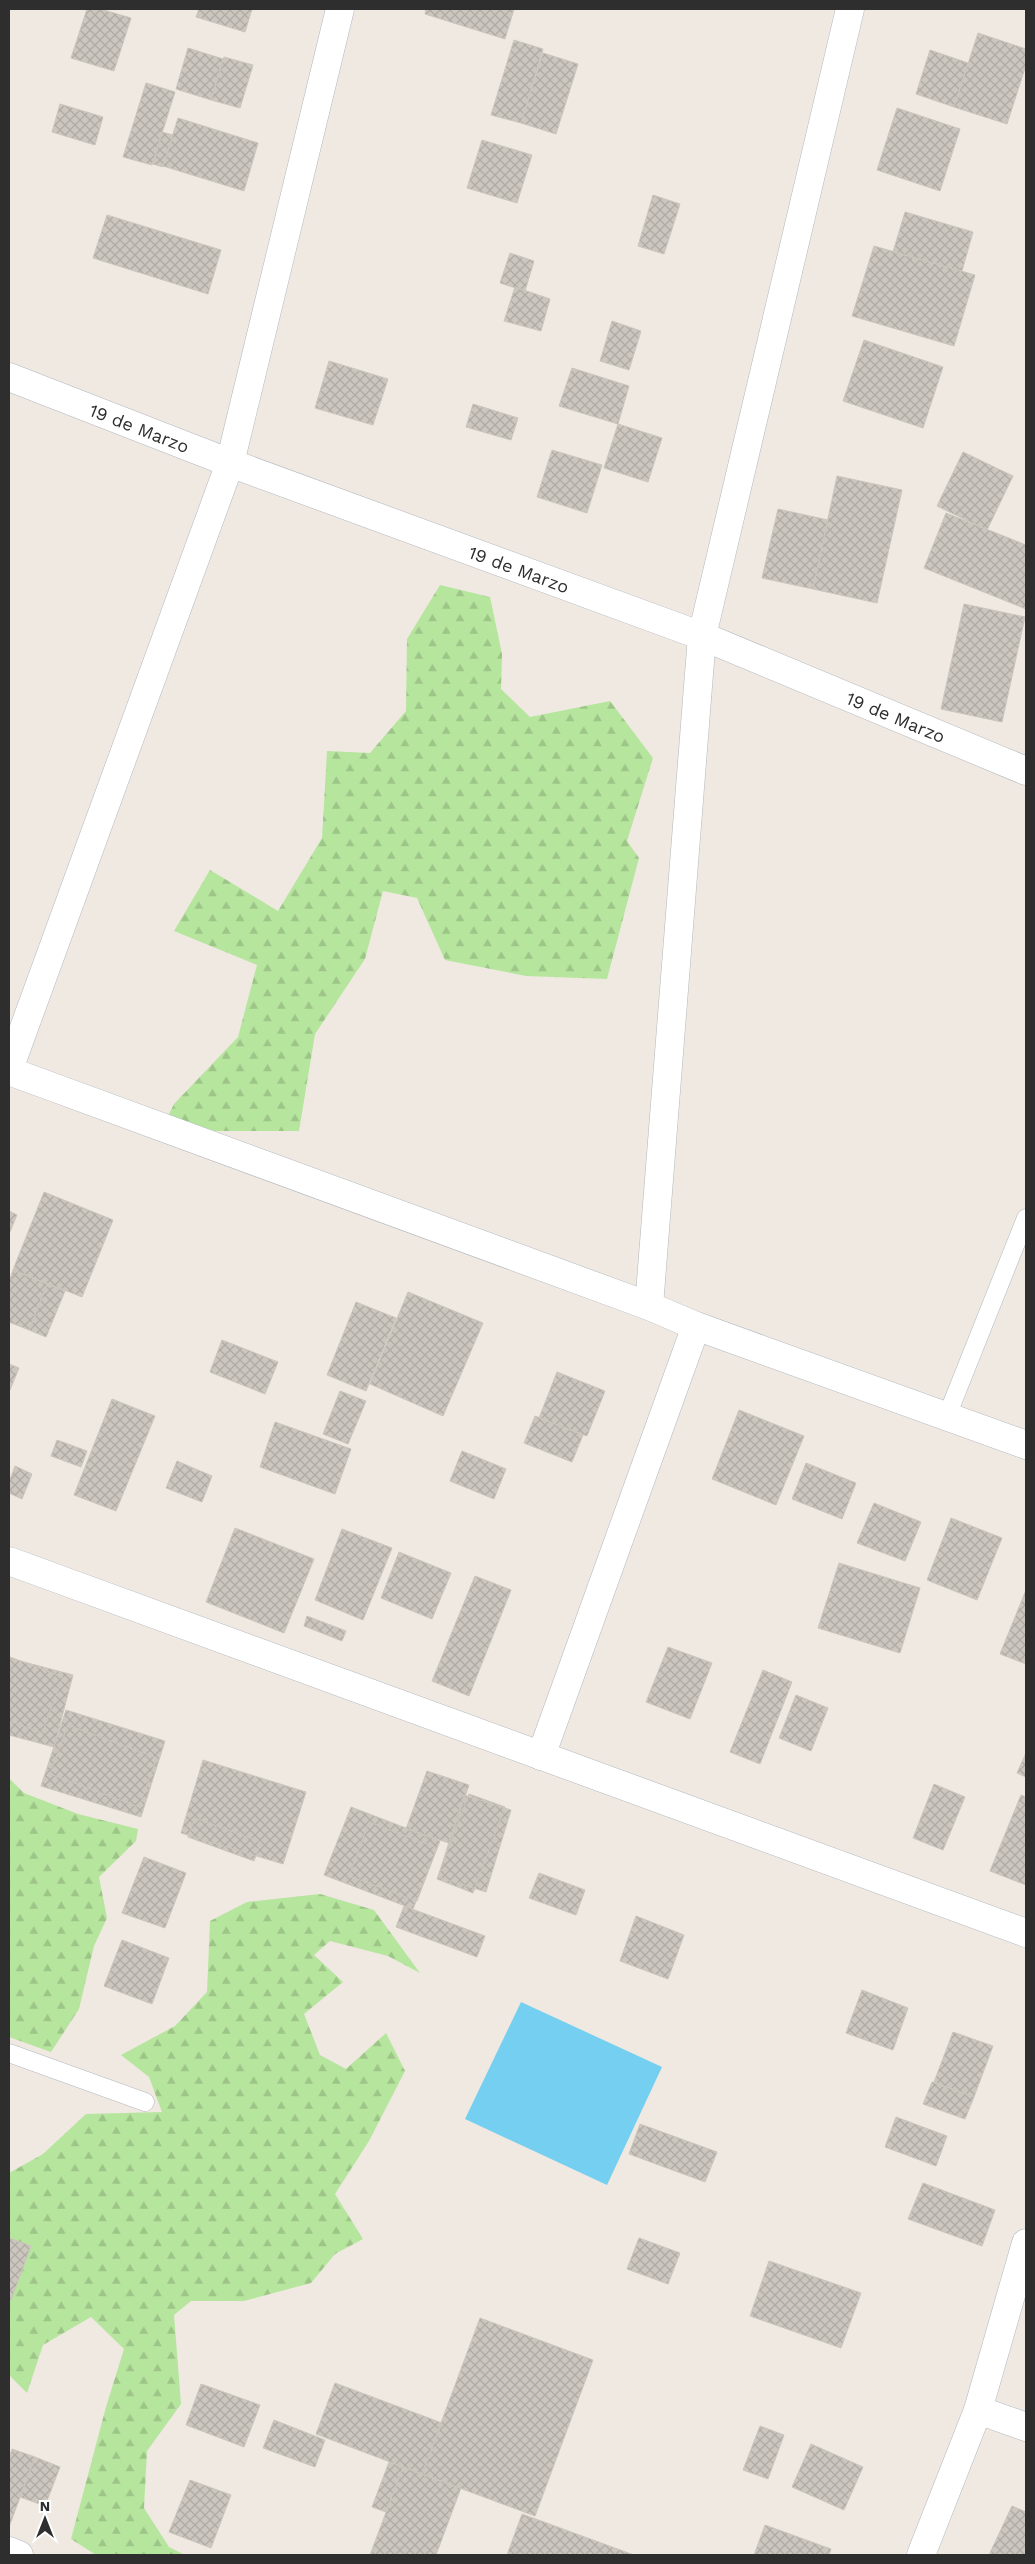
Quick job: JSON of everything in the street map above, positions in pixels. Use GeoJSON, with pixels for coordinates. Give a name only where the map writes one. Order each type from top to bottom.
{"type":"FeatureCollection","features":[{"type":"Feature","properties":{"kind":"street"},"geometry":{"type":"LineString","coordinates":[[340,9],[230,463],[9,1070],[649,1306],[696,1326],[1026,1445]]}},
{"type":"Feature","properties":{"kind":"street"},"geometry":{"type":"LineString","coordinates":[[649,1306],[702,636],[850,9]]}},
{"type":"Feature","properties":{"kind":"street","name":"19 de Marzo"},"geometry":{"type":"LineString","coordinates":[[9,378],[230,463],[702,636],[1026,771]]}},
{"type":"Feature","properties":{"kind":"street"},"geometry":{"type":"LineString","coordinates":[[541,1756],[696,1326]]}},
{"type":"Feature","properties":{"kind":"street"},"geometry":{"type":"LineString","coordinates":[[9,1561],[1026,1933]]}},
{"type":"Feature","properties":{"kind":"street"},"geometry":{"type":"LineString","coordinates":[[921,2555],[978,2410],[1026,2243]]}},
{"type":"Feature","properties":{"kind":"street"},"geometry":{"type":"LineString","coordinates":[[978,2410],[1026,2427]]}},
{"type":"Feature","properties":{"kind":"street"},"geometry":{"type":"LineString","coordinates":[[9,2551],[19,2555]]}},
{"type":"Feature","properties":{"kind":"lane"},"geometry":{"type":"LineString","coordinates":[[947,1416],[1026,1218]]}},
{"type":"Feature","properties":{"kind":"lane"},"geometry":{"type":"LineString","coordinates":[[9,2053],[145,2102]]}},
{"type":"Feature","properties":{"kind":"green space"},"geometry":{"type":"Polygon","coordinates":[[[440,585],[490,597],[502,654],[501,689],[530,717],[610,701],[653,758],[627,841],[639,858],[607,979],[526,976],[445,960],[417,898],[383,891],[365,959],[315,1034],[299,1131],[215,1131],[167,1118],[174,1104],[238,1037],[257,965],[174,931],[210,870],[278,911],[322,838],[327,751],[370,753],[406,711],[407,639],[440,585]]]}},
{"type":"Feature","properties":{"kind":"green space"},"geometry":{"type":"Polygon","coordinates":[[[9,1778],[24,1793],[78,1814],[138,1829],[136,1841],[99,1877],[107,1918],[94,1946],[79,2009],[51,2052],[9,2037],[9,1778]]]}},
{"type":"Feature","properties":{"kind":"green space"},"geometry":{"type":"Polygon","coordinates":[[[320,1894],[374,1910],[420,1973],[388,1956],[330,1941],[314,1955],[343,1982],[304,2014],[320,2055],[346,2069],[386,2033],[405,2071],[369,2141],[335,2194],[363,2239],[335,2254],[311,2283],[244,2301],[191,2301],[174,2315],[181,2404],[147,2451],[144,2508],[169,2547],[185,2555],[96,2555],[71,2539],[106,2407],[124,2349],[91,2317],[43,2345],[27,2393],[9,2375],[9,2173],[43,2154],[86,2114],[162,2112],[149,2077],[121,2055],[175,2026],[207,1992],[210,1921],[247,1902],[320,1894]]]}},
{"type":"Feature","properties":{"kind":"water"},"geometry":{"type":"Polygon","coordinates":[[[521,2002],[662,2067],[607,2185],[465,2119],[521,2002]]]}},
{"type":"Feature","properties":{"kind":"building"},"geometry":{"type":"Polygon","coordinates":[[[87,9],[100,9],[131,18],[114,71],[71,58],[87,9]]]}},
{"type":"Feature","properties":{"kind":"building"},"geometry":{"type":"Polygon","coordinates":[[[199,9],[252,9],[245,32],[196,17],[199,9]]]}},
{"type":"Feature","properties":{"kind":"building"},"geometry":{"type":"Polygon","coordinates":[[[426,9],[514,9],[505,39],[425,14],[426,9]]]}},
{"type":"Feature","properties":{"kind":"building"},"geometry":{"type":"Polygon","coordinates":[[[978,33],[1026,49],[1026,65],[1007,124],[954,107],[978,33]]]}},
{"type":"Feature","properties":{"kind":"building"},"geometry":{"type":"Polygon","coordinates":[[[514,40],[543,49],[521,123],[491,115],[514,40]]]}},
{"type":"Feature","properties":{"kind":"building"},"geometry":{"type":"Polygon","coordinates":[[[188,48],[223,59],[211,100],[176,89],[188,48]]]}},
{"type":"Feature","properties":{"kind":"building"},"geometry":{"type":"Polygon","coordinates":[[[930,50],[968,63],[954,107],[916,94],[930,50]]]}},
{"type":"Feature","properties":{"kind":"building"},"geometry":{"type":"Polygon","coordinates":[[[543,53],[578,64],[556,134],[521,123],[543,53]]]}},
{"type":"Feature","properties":{"kind":"building"},"geometry":{"type":"Polygon","coordinates":[[[224,57],[253,65],[240,108],[211,100],[224,57]]]}},
{"type":"Feature","properties":{"kind":"building"},"geometry":{"type":"Polygon","coordinates":[[[146,83],[175,92],[152,165],[123,157],[146,83]]]}},
{"type":"Feature","properties":{"kind":"building"},"geometry":{"type":"Polygon","coordinates":[[[60,104],[103,117],[95,145],[52,132],[60,104]]]}},
{"type":"Feature","properties":{"kind":"building"},"geometry":{"type":"Polygon","coordinates":[[[897,108],[960,129],[940,191],[877,170],[897,108]]]}},
{"type":"Feature","properties":{"kind":"building"},"geometry":{"type":"Polygon","coordinates":[[[178,118],[258,143],[244,191],[163,166],[178,118]]]}},
{"type":"Feature","properties":{"kind":"building"},"geometry":{"type":"Polygon","coordinates":[[[162,132],[173,135],[163,167],[153,164],[162,132]]]}},
{"type":"Feature","properties":{"kind":"building"},"geometry":{"type":"Polygon","coordinates":[[[482,140],[532,155],[517,203],[467,188],[482,140]]]}},
{"type":"Feature","properties":{"kind":"building"},"geometry":{"type":"Polygon","coordinates":[[[653,195],[680,204],[664,254],[638,246],[653,195]]]}},
{"type":"Feature","properties":{"kind":"building"},"geometry":{"type":"Polygon","coordinates":[[[905,212],[973,232],[962,271],[893,252],[905,212]]]}},
{"type":"Feature","properties":{"kind":"building"},"geometry":{"type":"Polygon","coordinates":[[[107,215],[221,250],[208,294],[93,258],[107,215]]]}},
{"type":"Feature","properties":{"kind":"building"},"geometry":{"type":"Polygon","coordinates":[[[874,246],[975,275],[954,346],[852,316],[874,246]]]}},
{"type":"Feature","properties":{"kind":"building"},"geometry":{"type":"Polygon","coordinates":[[[510,253],[534,261],[525,291],[500,283],[510,253]]]}},
{"type":"Feature","properties":{"kind":"building"},"geometry":{"type":"Polygon","coordinates":[[[515,287],[550,299],[541,331],[504,321],[515,287]]]}},
{"type":"Feature","properties":{"kind":"building"},"geometry":{"type":"Polygon","coordinates":[[[612,321],[641,331],[629,370],[600,361],[612,321]]]}},
{"type":"Feature","properties":{"kind":"building"},"geometry":{"type":"Polygon","coordinates":[[[864,340],[943,367],[923,428],[843,401],[864,340]]]}},
{"type":"Feature","properties":{"kind":"building"},"geometry":{"type":"Polygon","coordinates":[[[329,361],[388,379],[373,425],[315,408],[329,361]]]}},
{"type":"Feature","properties":{"kind":"building"},"geometry":{"type":"Polygon","coordinates":[[[572,368],[629,386],[618,424],[559,406],[572,368]]]}},
{"type":"Feature","properties":{"kind":"building"},"geometry":{"type":"Polygon","coordinates":[[[473,404],[518,418],[511,440],[466,427],[473,404]]]}},
{"type":"Feature","properties":{"kind":"building"},"geometry":{"type":"Polygon","coordinates":[[[618,424],[662,438],[648,482],[604,468],[618,424]]]}},
{"type":"Feature","properties":{"kind":"building"},"geometry":{"type":"Polygon","coordinates":[[[552,450],[602,465],[587,513],[537,497],[552,450]]]}},
{"type":"Feature","properties":{"kind":"building"},"geometry":{"type":"Polygon","coordinates":[[[963,452],[1013,476],[987,530],[937,506],[963,452]]]}},
{"type":"Feature","properties":{"kind":"building"},"geometry":{"type":"Polygon","coordinates":[[[837,476],[902,490],[877,603],[813,589],[837,476]]]}},
{"type":"Feature","properties":{"kind":"building"},"geometry":{"type":"Polygon","coordinates":[[[778,509],[828,520],[813,589],[762,578],[778,509]]]}},
{"type":"Feature","properties":{"kind":"building"},"geometry":{"type":"Polygon","coordinates":[[[946,513],[1026,545],[1026,609],[924,568],[946,513]]]}},
{"type":"Feature","properties":{"kind":"building"},"geometry":{"type":"Polygon","coordinates":[[[964,604],[1025,617],[1002,722],[941,709],[964,604]]]}},
{"type":"Feature","properties":{"kind":"building"},"geometry":{"type":"Polygon","coordinates":[[[44,1192],[113,1220],[82,1297],[13,1270],[44,1192]]]}},
{"type":"Feature","properties":{"kind":"building"},"geometry":{"type":"Polygon","coordinates":[[[9,1211],[17,1215],[9,1234],[9,1211]]]}},
{"type":"Feature","properties":{"kind":"building"},"geometry":{"type":"Polygon","coordinates":[[[13,1270],[47,1284],[29,1330],[9,1322],[9,1282],[13,1270]]]}},
{"type":"Feature","properties":{"kind":"building"},"geometry":{"type":"Polygon","coordinates":[[[47,1284],[65,1291],[46,1337],[29,1330],[47,1284]]]}},
{"type":"Feature","properties":{"kind":"building"},"geometry":{"type":"Polygon","coordinates":[[[408,1292],[483,1323],[443,1416],[370,1384],[408,1292]]]}},
{"type":"Feature","properties":{"kind":"building"},"geometry":{"type":"Polygon","coordinates":[[[356,1302],[396,1318],[366,1391],[327,1375],[356,1302]]]}},
{"type":"Feature","properties":{"kind":"building"},"geometry":{"type":"Polygon","coordinates":[[[222,1340],[278,1362],[265,1394],[210,1372],[222,1340]]]}},
{"type":"Feature","properties":{"kind":"building"},"geometry":{"type":"Polygon","coordinates":[[[9,1364],[19,1368],[10,1390],[9,1390],[9,1364]]]}},
{"type":"Feature","properties":{"kind":"building"},"geometry":{"type":"Polygon","coordinates":[[[557,1372],[605,1391],[587,1436],[539,1418],[557,1372]]]}},
{"type":"Feature","properties":{"kind":"building"},"geometry":{"type":"Polygon","coordinates":[[[340,1391],[366,1401],[348,1444],[323,1434],[340,1391]]]}},
{"type":"Feature","properties":{"kind":"building"},"geometry":{"type":"Polygon","coordinates":[[[112,1399],[155,1416],[116,1511],[74,1495],[112,1399]]]}},
{"type":"Feature","properties":{"kind":"building"},"geometry":{"type":"Polygon","coordinates":[[[739,1410],[804,1436],[776,1505],[712,1479],[739,1410]]]}},
{"type":"Feature","properties":{"kind":"building"},"geometry":{"type":"Polygon","coordinates":[[[535,1416],[583,1435],[572,1462],[524,1443],[535,1416]]]}},
{"type":"Feature","properties":{"kind":"building"},"geometry":{"type":"Polygon","coordinates":[[[275,1422],[351,1449],[335,1494],[260,1467],[275,1422]]]}},
{"type":"Feature","properties":{"kind":"building"},"geometry":{"type":"Polygon","coordinates":[[[57,1440],[87,1451],[81,1467],[51,1456],[57,1440]]]}},
{"type":"Feature","properties":{"kind":"building"},"geometry":{"type":"Polygon","coordinates":[[[462,1451],[506,1469],[494,1499],[450,1481],[462,1451]]]}},
{"type":"Feature","properties":{"kind":"building"},"geometry":{"type":"Polygon","coordinates":[[[177,1461],[212,1476],[202,1502],[166,1488],[177,1461]]]}},
{"type":"Feature","properties":{"kind":"building"},"geometry":{"type":"Polygon","coordinates":[[[806,1463],[856,1483],[842,1519],[792,1499],[806,1463]]]}},
{"type":"Feature","properties":{"kind":"building"},"geometry":{"type":"Polygon","coordinates":[[[15,1466],[32,1474],[22,1499],[9,1493],[9,1482],[15,1466]]]}},
{"type":"Feature","properties":{"kind":"building"},"geometry":{"type":"Polygon","coordinates":[[[874,1503],[921,1522],[905,1561],[857,1543],[874,1503]]]}},
{"type":"Feature","properties":{"kind":"building"},"geometry":{"type":"Polygon","coordinates":[[[951,1518],[1002,1538],[977,1600],[927,1580],[951,1518]]]}},
{"type":"Feature","properties":{"kind":"building"},"geometry":{"type":"Polygon","coordinates":[[[235,1528],[314,1559],[284,1633],[206,1602],[235,1528]]]}},
{"type":"Feature","properties":{"kind":"building"},"geometry":{"type":"Polygon","coordinates":[[[342,1529],[392,1548],[363,1620],[315,1600],[342,1529]]]}},
{"type":"Feature","properties":{"kind":"building"},"geometry":{"type":"Polygon","coordinates":[[[399,1552],[451,1573],[432,1619],[381,1598],[399,1552]]]}},
{"type":"Feature","properties":{"kind":"building"},"geometry":{"type":"Polygon","coordinates":[[[839,1563],[920,1588],[900,1653],[818,1628],[839,1563]]]}},
{"type":"Feature","properties":{"kind":"building"},"geometry":{"type":"Polygon","coordinates":[[[475,1576],[511,1590],[469,1696],[432,1681],[475,1576]]]}},
{"type":"Feature","properties":{"kind":"building"},"geometry":{"type":"Polygon","coordinates":[[[1026,1590],[1026,1664],[1000,1654],[1026,1590]]]}},
{"type":"Feature","properties":{"kind":"building"},"geometry":{"type":"Polygon","coordinates":[[[307,1616],[346,1631],[342,1641],[304,1626],[307,1616]]]}},
{"type":"Feature","properties":{"kind":"building"},"geometry":{"type":"Polygon","coordinates":[[[668,1647],[712,1663],[690,1719],[646,1702],[668,1647]]]}},
{"type":"Feature","properties":{"kind":"building"},"geometry":{"type":"Polygon","coordinates":[[[10,1657],[63,1677],[42,1733],[9,1721],[10,1657]]]}},
{"type":"Feature","properties":{"kind":"building"},"geometry":{"type":"Polygon","coordinates":[[[9,1658],[73,1675],[54,1747],[9,1735],[9,1658]]]}},
{"type":"Feature","properties":{"kind":"building"},"geometry":{"type":"Polygon","coordinates":[[[763,1670],[792,1682],[760,1764],[730,1752],[763,1670]]]}},
{"type":"Feature","properties":{"kind":"building"},"geometry":{"type":"Polygon","coordinates":[[[796,1695],[828,1708],[811,1751],[779,1738],[796,1695]]]}},
{"type":"Feature","properties":{"kind":"building"},"geometry":{"type":"Polygon","coordinates":[[[66,1710],[165,1741],[141,1817],[41,1786],[66,1710]]]}},
{"type":"Feature","properties":{"kind":"building"},"geometry":{"type":"Polygon","coordinates":[[[68,1725],[157,1758],[139,1807],[50,1774],[68,1725]]]}},
{"type":"Feature","properties":{"kind":"building"},"geometry":{"type":"Polygon","coordinates":[[[1026,1753],[1026,1777],[1017,1773],[1026,1753]]]}},
{"type":"Feature","properties":{"kind":"building"},"geometry":{"type":"Polygon","coordinates":[[[203,1760],[306,1792],[283,1864],[181,1833],[203,1760]]]}},
{"type":"Feature","properties":{"kind":"building"},"geometry":{"type":"Polygon","coordinates":[[[427,1771],[469,1785],[449,1843],[406,1829],[427,1771]]]}},
{"type":"Feature","properties":{"kind":"building"},"geometry":{"type":"Polygon","coordinates":[[[934,1784],[965,1797],[943,1850],[913,1838],[934,1784]]]}},
{"type":"Feature","properties":{"kind":"building"},"geometry":{"type":"Polygon","coordinates":[[[469,1794],[505,1807],[473,1893],[437,1879],[469,1794]]]}},
{"type":"Feature","properties":{"kind":"building"},"geometry":{"type":"Polygon","coordinates":[[[464,1795],[511,1810],[486,1892],[438,1877],[464,1795]]]}},
{"type":"Feature","properties":{"kind":"building"},"geometry":{"type":"Polygon","coordinates":[[[1021,1795],[1026,1797],[1026,1885],[990,1871],[1021,1795]]]}},
{"type":"Feature","properties":{"kind":"building"},"geometry":{"type":"Polygon","coordinates":[[[351,1807],[440,1841],[413,1909],[324,1875],[351,1807]]]}},
{"type":"Feature","properties":{"kind":"building"},"geometry":{"type":"Polygon","coordinates":[[[195,1818],[261,1842],[254,1861],[188,1837],[195,1818]]]}},
{"type":"Feature","properties":{"kind":"building"},"geometry":{"type":"Polygon","coordinates":[[[369,1822],[437,1848],[417,1901],[349,1876],[369,1822]]]}},
{"type":"Feature","properties":{"kind":"building"},"geometry":{"type":"Polygon","coordinates":[[[144,1857],[186,1873],[165,1928],[122,1913],[144,1857]]]}},
{"type":"Feature","properties":{"kind":"building"},"geometry":{"type":"Polygon","coordinates":[[[539,1873],[585,1890],[576,1915],[529,1898],[539,1873]]]}},
{"type":"Feature","properties":{"kind":"building"},"geometry":{"type":"Polygon","coordinates":[[[404,1906],[485,1936],[477,1957],[396,1927],[404,1906]]]}},
{"type":"Feature","properties":{"kind":"building"},"geometry":{"type":"Polygon","coordinates":[[[636,1916],[684,1935],[668,1979],[620,1961],[636,1916]]]}},
{"type":"Feature","properties":{"kind":"building"},"geometry":{"type":"Polygon","coordinates":[[[122,1940],[169,1958],[152,2004],[104,1986],[122,1940]]]}},
{"type":"Feature","properties":{"kind":"building"},"geometry":{"type":"Polygon","coordinates":[[[862,1990],[908,2008],[893,2050],[846,2033],[862,1990]]]}},
{"type":"Feature","properties":{"kind":"building"},"geometry":{"type":"Polygon","coordinates":[[[953,2032],[993,2046],[974,2097],[934,2082],[953,2032]]]}},
{"type":"Feature","properties":{"kind":"building"},"geometry":{"type":"Polygon","coordinates":[[[932,2082],[974,2097],[965,2119],[923,2104],[932,2082]]]}},
{"type":"Feature","properties":{"kind":"building"},"geometry":{"type":"Polygon","coordinates":[[[896,2117],[947,2136],[936,2166],[885,2147],[896,2117]]]}},
{"type":"Feature","properties":{"kind":"building"},"geometry":{"type":"Polygon","coordinates":[[[640,2124],[717,2152],[705,2182],[629,2154],[640,2124]]]}},
{"type":"Feature","properties":{"kind":"building"},"geometry":{"type":"Polygon","coordinates":[[[923,2183],[995,2210],[982,2246],[908,2219],[923,2183]]]}},
{"type":"Feature","properties":{"kind":"building"},"geometry":{"type":"Polygon","coordinates":[[[9,2238],[31,2246],[11,2300],[9,2299],[9,2238]]]}},
{"type":"Feature","properties":{"kind":"building"},"geometry":{"type":"Polygon","coordinates":[[[639,2238],[680,2253],[668,2284],[627,2269],[639,2238]]]}},
{"type":"Feature","properties":{"kind":"building"},"geometry":{"type":"Polygon","coordinates":[[[769,2261],[861,2293],[841,2348],[750,2316],[769,2261]]]}},
{"type":"Feature","properties":{"kind":"building"},"geometry":{"type":"Polygon","coordinates":[[[480,2318],[593,2360],[535,2516],[422,2474],[480,2318]]]}},
{"type":"Feature","properties":{"kind":"building"},"geometry":{"type":"Polygon","coordinates":[[[335,2383],[442,2423],[422,2474],[316,2434],[335,2383]]]}},
{"type":"Feature","properties":{"kind":"building"},"geometry":{"type":"Polygon","coordinates":[[[201,2384],[260,2405],[244,2447],[186,2425],[201,2384]]]}},
{"type":"Feature","properties":{"kind":"building"},"geometry":{"type":"Polygon","coordinates":[[[274,2420],[325,2440],[315,2467],[263,2448],[274,2420]]]}},
{"type":"Feature","properties":{"kind":"building"},"geometry":{"type":"Polygon","coordinates":[[[760,2426],[784,2435],[768,2479],[743,2470],[760,2426]]]}},
{"type":"Feature","properties":{"kind":"building"},"geometry":{"type":"Polygon","coordinates":[[[811,2444],[863,2467],[844,2510],[792,2487],[811,2444]]]}},
{"type":"Feature","properties":{"kind":"building"},"geometry":{"type":"Polygon","coordinates":[[[12,2449],[35,2457],[9,2527],[9,2458],[12,2449]]]}},
{"type":"Feature","properties":{"kind":"building"},"geometry":{"type":"Polygon","coordinates":[[[35,2457],[60,2467],[45,2506],[20,2497],[35,2457]]]}},
{"type":"Feature","properties":{"kind":"building"},"geometry":{"type":"Polygon","coordinates":[[[389,2462],[403,2467],[386,2512],[372,2507],[389,2462]]]}},
{"type":"Feature","properties":{"kind":"building"},"geometry":{"type":"Polygon","coordinates":[[[403,2467],[461,2488],[436,2555],[370,2555],[403,2467]]]}},
{"type":"Feature","properties":{"kind":"building"},"geometry":{"type":"Polygon","coordinates":[[[190,2480],[231,2495],[211,2548],[169,2532],[190,2480]]]}},
{"type":"Feature","properties":{"kind":"building"},"geometry":{"type":"Polygon","coordinates":[[[1012,2506],[1026,2512],[1026,2555],[989,2555],[1012,2506]]]}},
{"type":"Feature","properties":{"kind":"building"},"geometry":{"type":"Polygon","coordinates":[[[522,2514],[634,2555],[507,2555],[522,2514]]]}},
{"type":"Feature","properties":{"kind":"building"},"geometry":{"type":"Polygon","coordinates":[[[765,2525],[831,2549],[829,2555],[754,2555],[765,2525]]]}}]}
